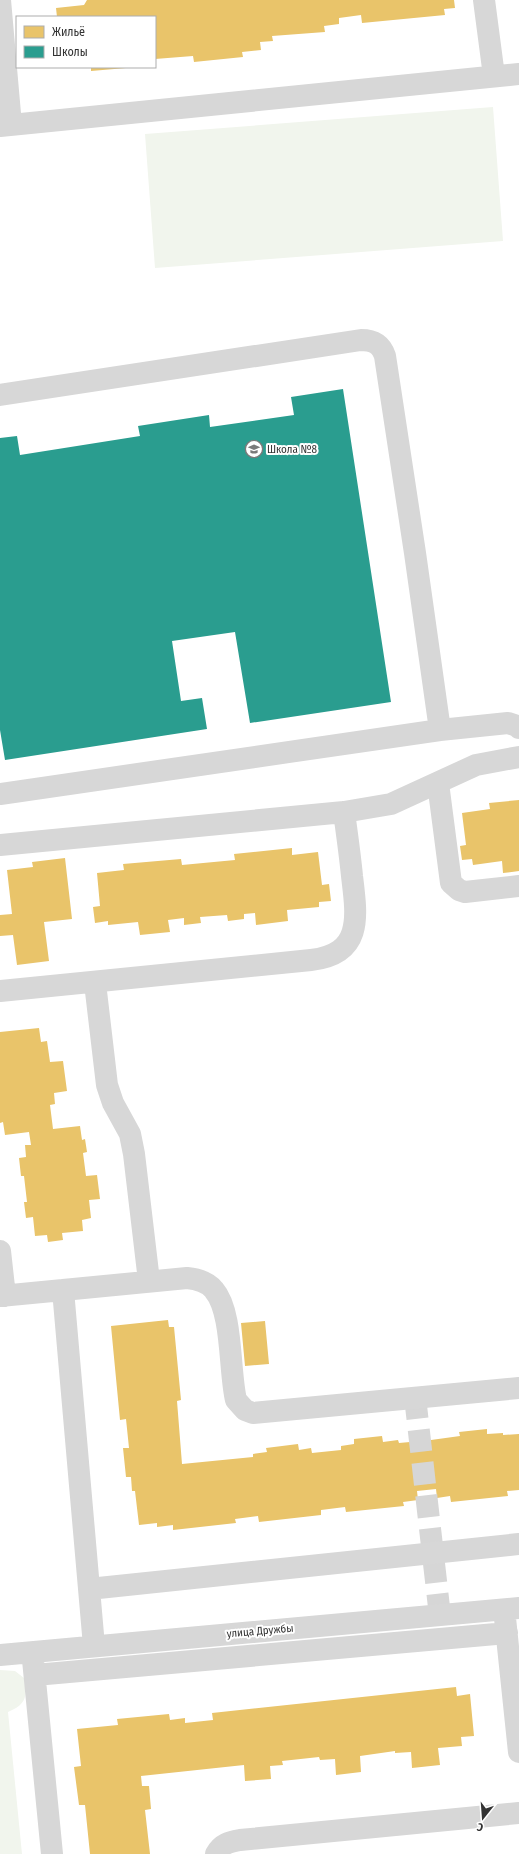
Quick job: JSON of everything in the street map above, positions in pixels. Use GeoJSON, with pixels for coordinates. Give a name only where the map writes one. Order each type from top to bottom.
{"type":"FeatureCollection","features":[{"type":"Feature","properties":{"kind":"street"},"geometry":{"type":"LineString","coordinates":[[0,0],[6,126],[519,74]]}},
{"type":"Feature","properties":{"kind":"street"},"geometry":{"type":"LineString","coordinates":[[484,0],[494,76]]}},
{"type":"Feature","properties":{"kind":"street"},"geometry":{"type":"LineString","coordinates":[[0,395],[361,340],[372,341],[377,344],[385,356],[440,730]]}},
{"type":"Feature","properties":{"kind":"street"},"geometry":{"type":"LineString","coordinates":[[0,794],[440,730],[508,723],[519,728]]}},
{"type":"Feature","properties":{"kind":"street"},"geometry":{"type":"LineString","coordinates":[[0,845],[344,812],[391,804],[476,765],[519,758]]}},
{"type":"Feature","properties":{"kind":"street"},"geometry":{"type":"LineString","coordinates":[[438,783],[451,883],[459,890],[465,892],[519,886]]}},
{"type":"Feature","properties":{"kind":"street"},"geometry":{"type":"LineString","coordinates":[[0,991],[95,983],[311,960],[327,957],[340,951],[351,937],[356,918],[344,812]]}},
{"type":"Feature","properties":{"kind":"street"},"geometry":{"type":"LineString","coordinates":[[95,983],[107,1085],[114,1103],[130,1134],[134,1154],[149,1280]]}},
{"type":"Feature","properties":{"kind":"street"},"geometry":{"type":"LineString","coordinates":[[0,1251],[2,1296],[149,1280],[187,1278],[197,1280],[214,1289],[223,1306],[225,1316],[236,1400],[246,1410],[253,1413],[519,1388]]}},
{"type":"Feature","properties":{"kind":"street"},"geometry":{"type":"LineString","coordinates":[[63,1290],[94,1646]]}},
{"type":"Feature","properties":{"kind":"street"},"geometry":{"type":"LineString","coordinates":[[89,1589],[519,1544]]}},
{"type":"Feature","properties":{"kind":"street"},"geometry":{"type":"LineString","coordinates":[[511,1609],[507,1632],[519,1752]]}},
{"type":"Feature","properties":{"kind":"street","name":"улица Дружбы"},"geometry":{"type":"LineString","coordinates":[[0,1655],[511,1609]]}},
{"type":"Feature","properties":{"kind":"street"},"geometry":{"type":"LineString","coordinates":[[35,1675],[507,1632]]}},
{"type":"Feature","properties":{"kind":"street"},"geometry":{"type":"LineString","coordinates":[[32,1652],[52,1854]]}},
{"type":"Feature","properties":{"kind":"street"},"geometry":{"type":"LineString","coordinates":[[216,1854],[225,1844],[240,1840],[519,1813]]}},
{"type":"Feature","properties":{"kind":"shaded area"},"geometry":{"type":"Polygon","coordinates":[[[493,107],[503,241],[155,268],[145,134],[493,107]]]}},
{"type":"Feature","properties":{"kind":"shaded area"},"geometry":{"type":"Polygon","coordinates":[[[0,1670],[15,1671],[24,1678],[25,1685],[25,1695],[22,1703],[8,1712],[22,1854],[0,1854],[0,1670]]]}},
{"type":"Feature","properties":{"kind":"building: Жильё"},"geometry":{"type":"Polygon","coordinates":[[[87,0],[454,0],[455,8],[444,9],[445,15],[362,23],[361,15],[339,18],[339,24],[324,26],[325,32],[272,36],[273,41],[260,42],[261,50],[242,52],[243,57],[194,62],[193,56],[156,59],[156,16],[57,16],[56,8],[84,5],[87,0]]]}},
{"type":"Feature","properties":{"kind":"building: Жильё"},"geometry":{"type":"Polygon","coordinates":[[[91,68],[126,68],[91,71],[91,68]]]}},
{"type":"Feature","properties":{"kind":"building: Жильё"},"geometry":{"type":"Polygon","coordinates":[[[519,800],[519,871],[503,873],[502,861],[473,865],[472,859],[462,860],[460,846],[466,845],[462,813],[490,809],[489,803],[519,800]]]}},
{"type":"Feature","properties":{"kind":"building: Жильё"},"geometry":{"type":"Polygon","coordinates":[[[292,848],[292,855],[318,852],[322,885],[329,884],[331,901],[319,902],[319,907],[287,910],[288,921],[256,925],[255,913],[244,914],[244,919],[228,921],[227,915],[200,917],[201,923],[184,925],[184,918],[168,920],[170,932],[140,935],[138,922],[108,925],[108,921],[95,923],[93,907],[100,906],[97,873],[124,870],[123,864],[181,859],[182,865],[235,860],[234,854],[292,848]]]}},
{"type":"Feature","properties":{"kind":"building: Жильё"},"geometry":{"type":"Polygon","coordinates":[[[65,858],[72,919],[44,922],[49,961],[17,965],[13,935],[0,936],[0,915],[12,914],[7,870],[33,867],[32,862],[65,858]]]}},
{"type":"Feature","properties":{"kind":"building: Жильё"},"geometry":{"type":"Polygon","coordinates":[[[39,1028],[41,1042],[47,1041],[50,1062],[63,1061],[67,1091],[54,1093],[55,1104],[50,1105],[53,1129],[80,1126],[82,1140],[85,1139],[87,1152],[83,1153],[86,1176],[97,1175],[100,1199],[89,1200],[91,1218],[82,1220],[83,1231],[62,1233],[63,1240],[48,1242],[47,1235],[35,1236],[33,1217],[26,1218],[24,1202],[27,1202],[24,1176],[21,1176],[19,1158],[26,1157],[25,1145],[31,1145],[29,1132],[5,1135],[3,1122],[0,1123],[0,1032],[39,1028]]]}},
{"type":"Feature","properties":{"kind":"building: Жильё"},"geometry":{"type":"Polygon","coordinates":[[[168,1320],[169,1327],[174,1327],[181,1400],[177,1401],[182,1464],[253,1457],[253,1454],[267,1452],[266,1448],[298,1444],[299,1450],[311,1448],[312,1453],[341,1450],[341,1446],[354,1444],[354,1439],[382,1436],[383,1442],[398,1440],[399,1443],[410,1442],[411,1447],[431,1444],[431,1440],[460,1436],[459,1432],[487,1429],[487,1434],[519,1434],[519,1490],[507,1491],[508,1496],[451,1502],[450,1496],[437,1498],[436,1489],[417,1491],[418,1500],[403,1502],[404,1506],[346,1512],[345,1507],[321,1510],[321,1515],[259,1522],[258,1516],[235,1519],[236,1523],[173,1530],[173,1525],[157,1527],[157,1523],[139,1525],[135,1491],[132,1491],[131,1477],[126,1477],[123,1448],[129,1448],[126,1419],[120,1420],[111,1326],[168,1320]]]}},
{"type":"Feature","properties":{"kind":"building: Жильё"},"geometry":{"type":"Polygon","coordinates":[[[265,1321],[269,1364],[245,1366],[241,1323],[265,1321]]]}},
{"type":"Feature","properties":{"kind":"building: Жильё"},"geometry":{"type":"Polygon","coordinates":[[[456,1687],[457,1696],[470,1694],[474,1736],[461,1737],[462,1746],[438,1748],[440,1765],[412,1768],[411,1752],[395,1753],[395,1751],[360,1756],[361,1772],[336,1775],[335,1759],[320,1760],[319,1757],[282,1761],[283,1765],[270,1766],[271,1779],[245,1781],[244,1765],[141,1776],[142,1786],[149,1786],[151,1809],[145,1810],[150,1854],[90,1854],[85,1805],[79,1805],[74,1767],[81,1766],[77,1729],[118,1725],[117,1719],[169,1714],[170,1720],[185,1718],[185,1723],[213,1720],[212,1713],[456,1687]]]}},
{"type":"Feature","properties":{"kind":"building: Школы"},"geometry":{"type":"Polygon","coordinates":[[[343,389],[391,702],[250,723],[235,632],[172,641],[181,701],[202,698],[207,729],[5,760],[0,730],[0,438],[17,436],[20,455],[140,436],[138,426],[209,415],[210,427],[294,415],[291,397],[343,389]]]}},
{"type":"Feature","properties":{"kind":"tunnel"},"geometry":{"type":"LineString","coordinates":[[415,1397],[440,1616]]}},
{"type":"Feature","properties":{"kind":"place","name":"Школа №8"},"geometry":{"type":"Point","coordinates":[254,449]}}]}
